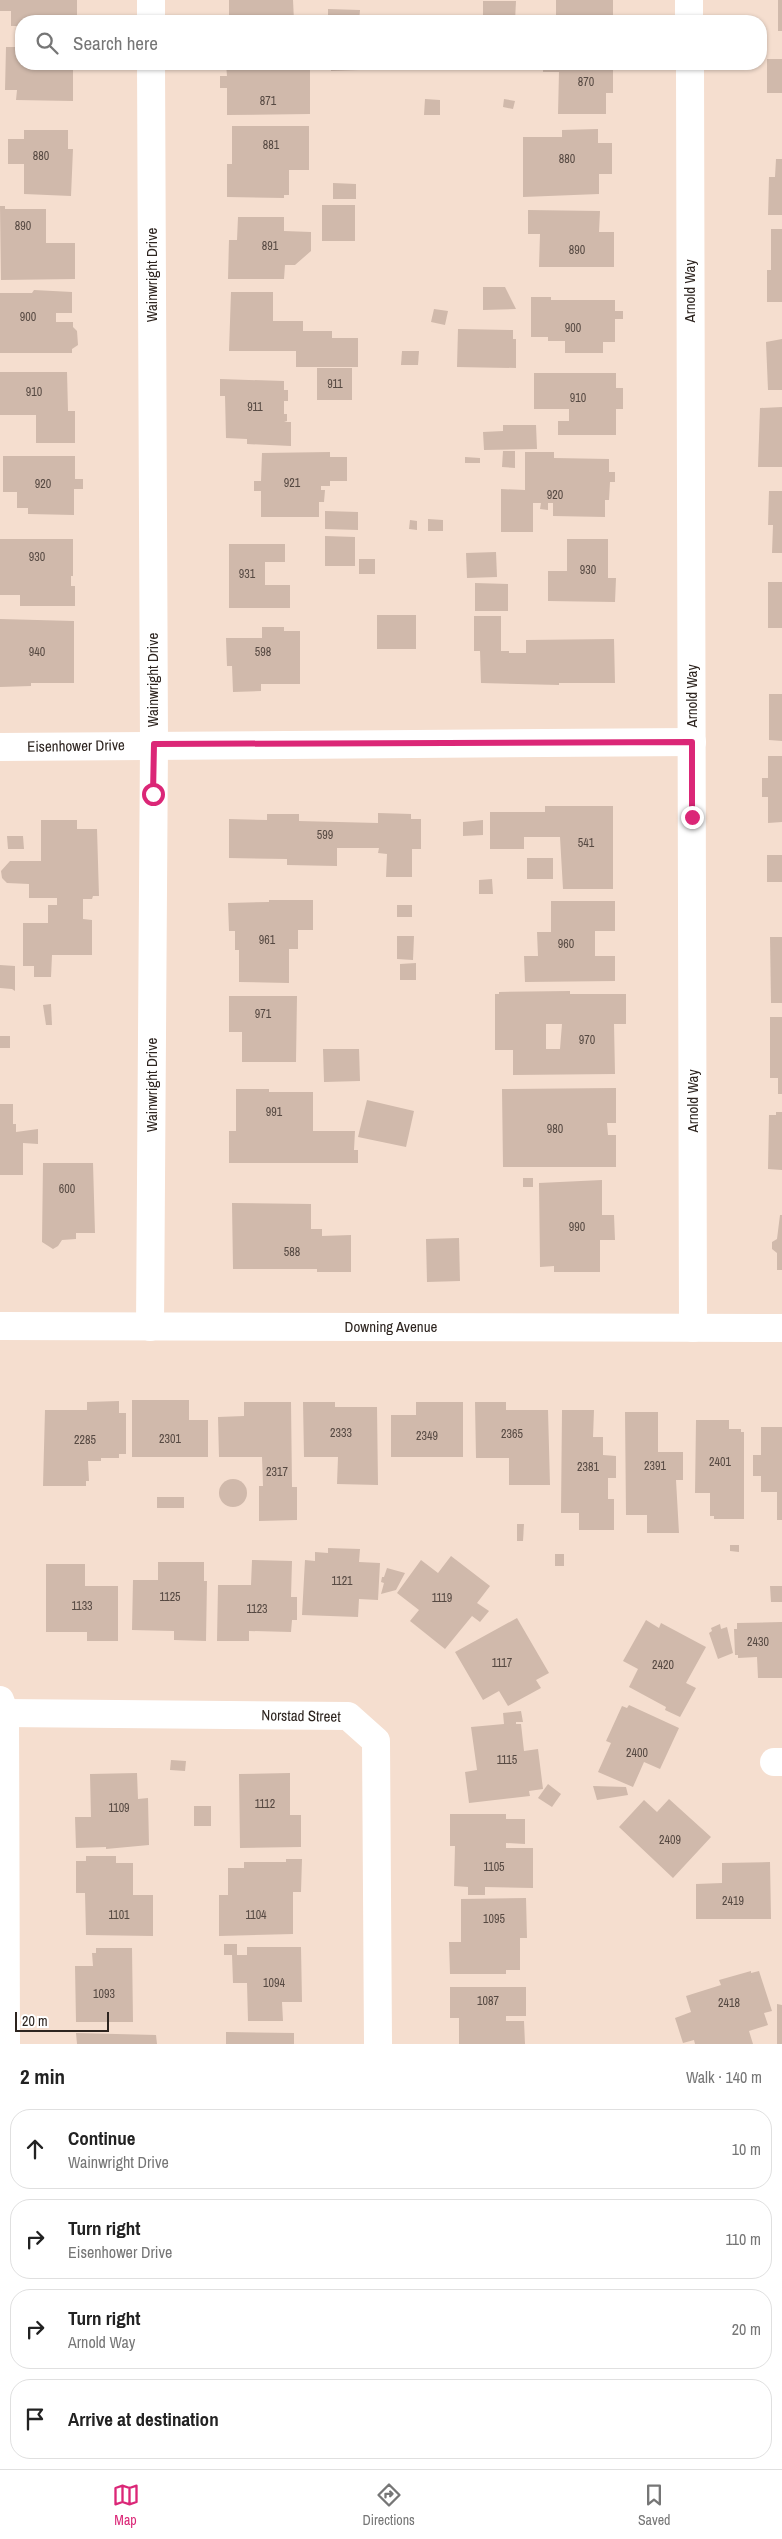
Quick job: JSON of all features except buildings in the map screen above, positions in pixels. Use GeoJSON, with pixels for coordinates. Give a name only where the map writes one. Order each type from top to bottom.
{"type":"FeatureCollection","features":[{"type":"Feature","properties":{"kind":"street"},"geometry":{"type":"LineString","coordinates":[[151,0],[151,15]]}},
{"type":"Feature","properties":{"kind":"street"},"geometry":{"type":"LineString","coordinates":[[689,0],[689,15]]}},
{"type":"Feature","properties":{"kind":"street","name":"Wainwright Drive"},"geometry":{"type":"LineString","coordinates":[[150,1327],[154,744],[151,70]]}},
{"type":"Feature","properties":{"kind":"street","name":"Arnold Way"},"geometry":{"type":"LineString","coordinates":[[690,70],[693,1328]]}},
{"type":"Feature","properties":{"kind":"street","name":"Eisenhower Drive"},"geometry":{"type":"LineString","coordinates":[[0,747],[154,744],[692,742]]}},
{"type":"Feature","properties":{"kind":"street","name":"Downing Avenue"},"geometry":{"type":"LineString","coordinates":[[0,1326],[782,1328]]}},
{"type":"Feature","properties":{"kind":"street"},"geometry":{"type":"LineString","coordinates":[[2,1706],[6,2044]]}},
{"type":"Feature","properties":{"kind":"street","name":"Norstad Street"},"geometry":{"type":"LineString","coordinates":[[2,1706],[348,1716],[376,1741],[378,2044]]}},
{"type":"Feature","properties":{"kind":"route"},"geometry":{"type":"LineString","coordinates":[[153,794],[154,744],[692,742],[692,817]]}}]}
